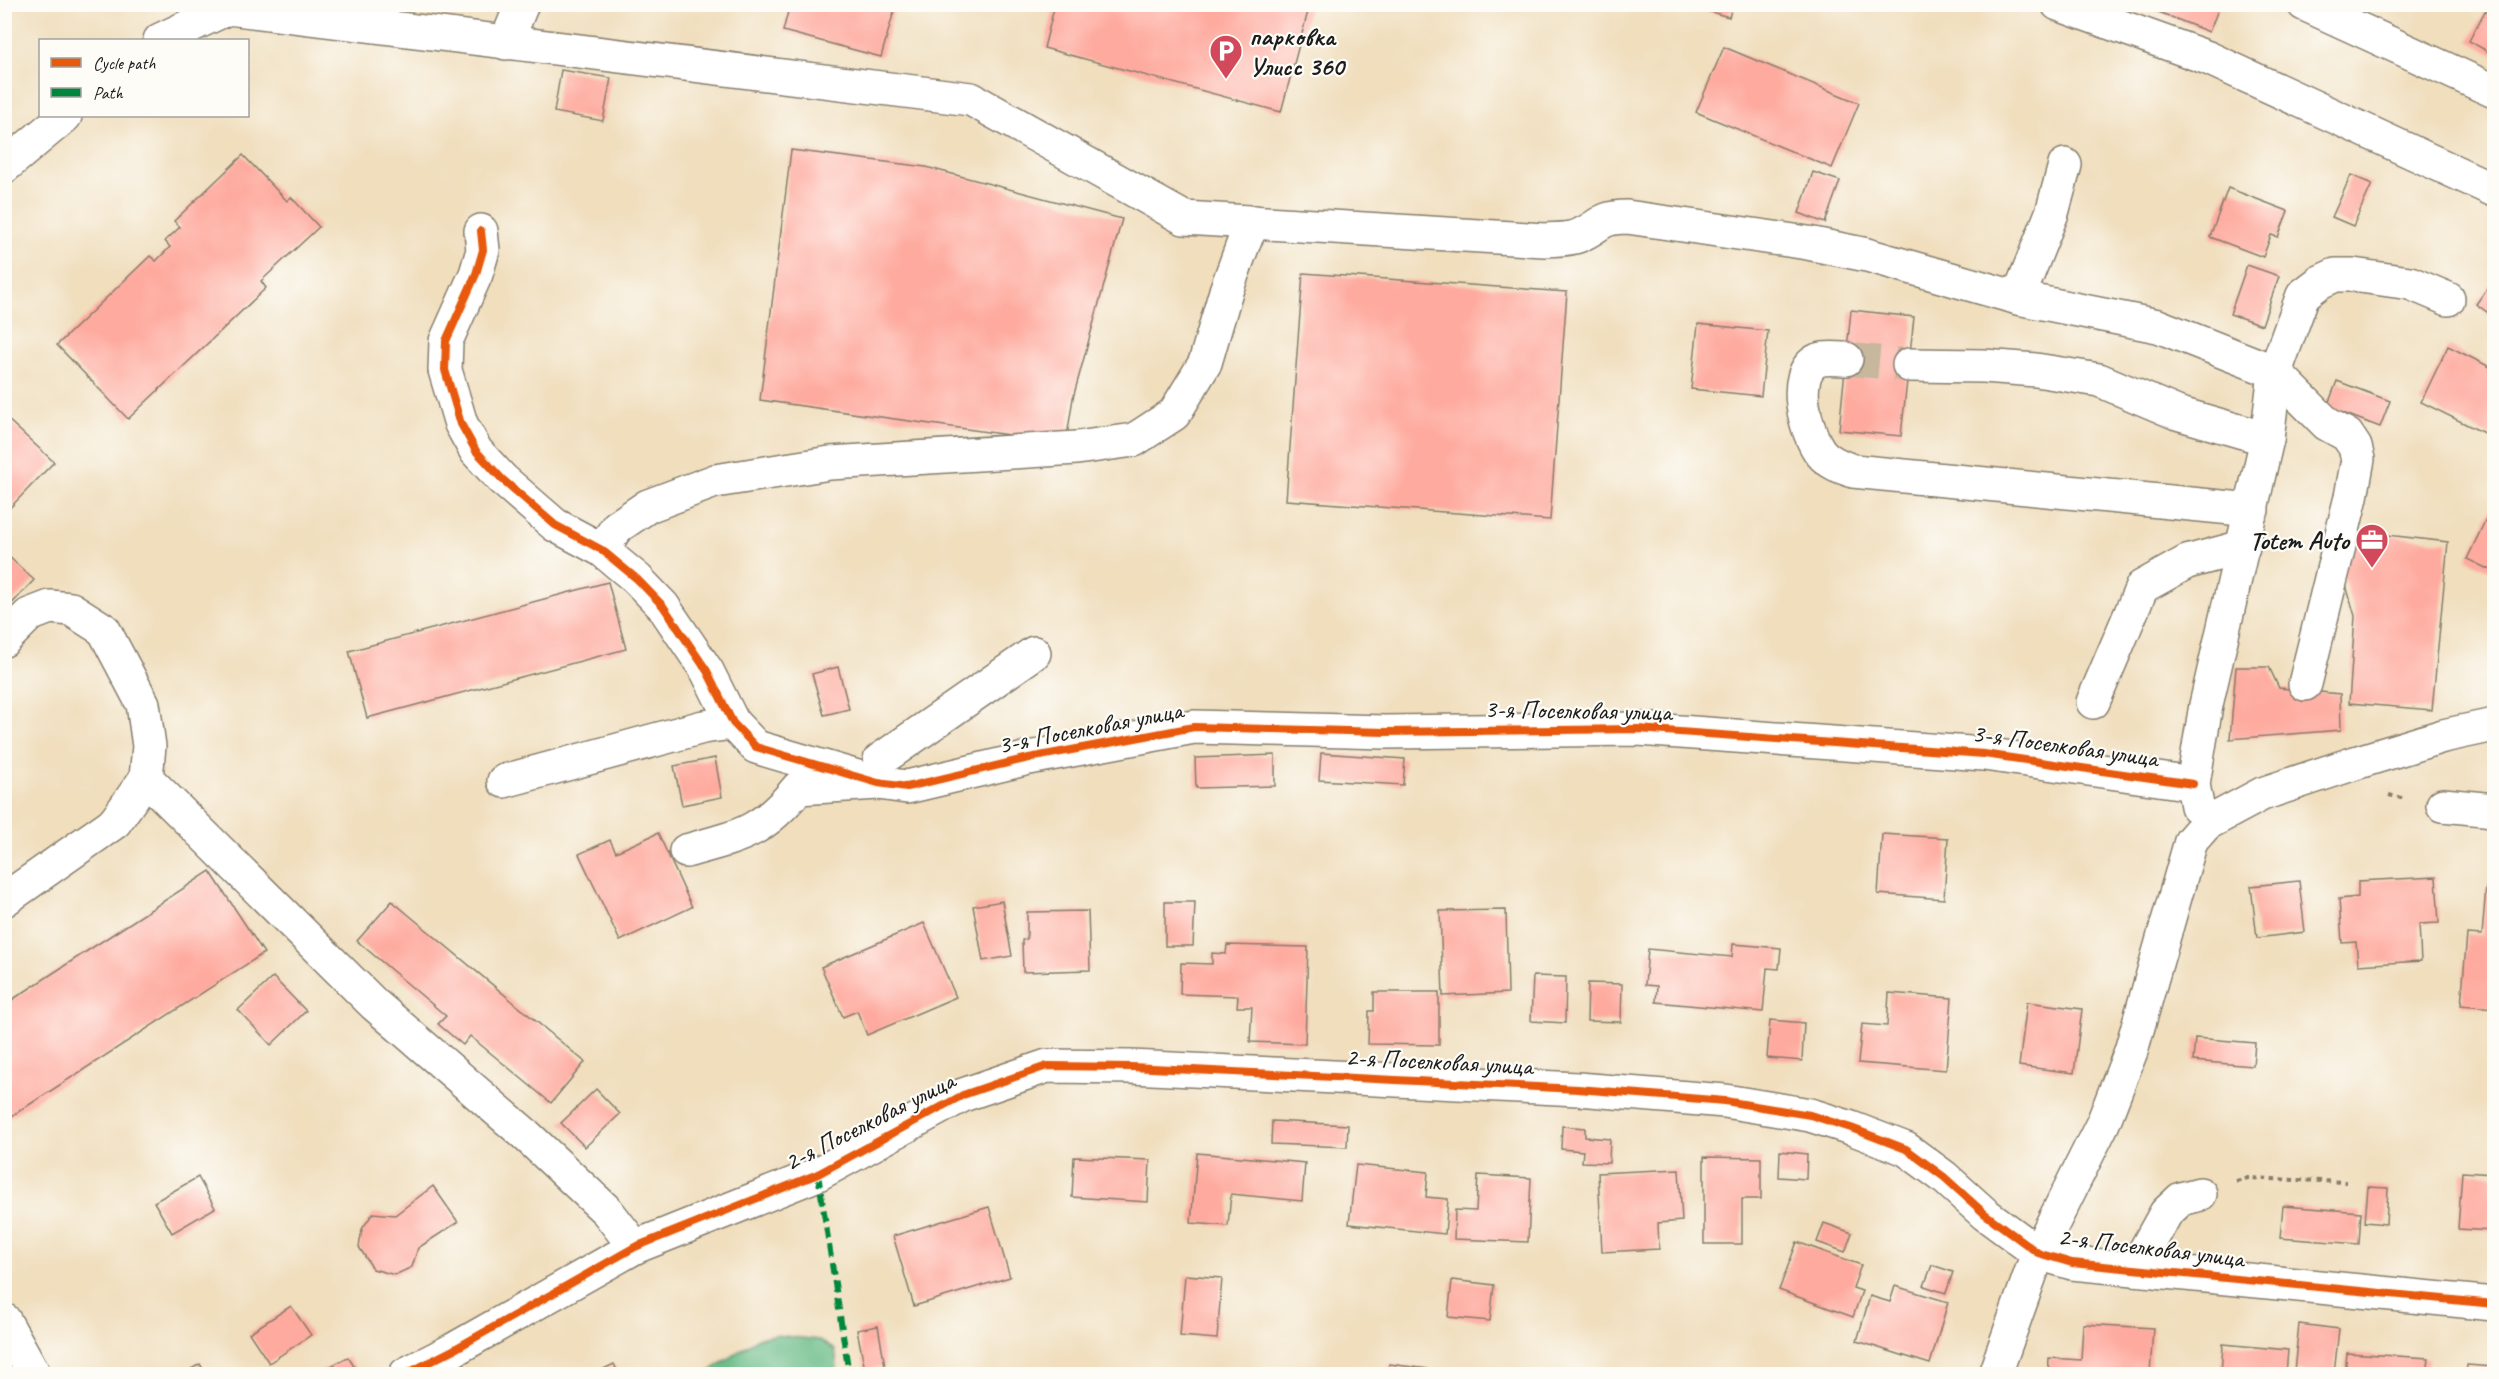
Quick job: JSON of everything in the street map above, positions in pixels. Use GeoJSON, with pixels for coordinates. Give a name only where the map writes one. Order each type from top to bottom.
{"type":"FeatureCollection","features":[{"type":"Feature","properties":{"kind":"street"},"geometry":{"type":"LineString","coordinates":[[506,43],[522,4]]}},
{"type":"Feature","properties":{"kind":"street"},"geometry":{"type":"LineString","coordinates":[[2058,4],[2208,58],[2494,190]]}},
{"type":"Feature","properties":{"kind":"street"},"geometry":{"type":"LineString","coordinates":[[2304,4],[2494,91]]}},
{"type":"Feature","properties":{"kind":"street"},"geometry":{"type":"LineString","coordinates":[[162,39],[228,8],[971,99],[1184,218],[1544,240],[1575,237],[1587,232],[1597,223],[1612,217],[1627,217],[1808,243],[1867,255],[2018,298],[2158,326],[2275,372],[2327,424],[2347,435],[2355,447],[2358,459],[2351,497],[2305,684]]}},
{"type":"Feature","properties":{"kind":"street"},"geometry":{"type":"LineString","coordinates":[[4,168],[64,117]]}},
{"type":"Feature","properties":{"kind":"street"},"geometry":{"type":"LineString","coordinates":[[2018,298],[2052,213],[2065,165]]}},
{"type":"Feature","properties":{"kind":"street"},"geometry":{"type":"LineString","coordinates":[[602,550],[617,527],[648,506],[715,481],[830,463],[1077,448],[1134,440],[1174,414],[1205,363],[1226,291],[1245,239],[1254,222]]}},
{"type":"Feature","properties":{"kind":"street","name":"3-я Поселковая улица"},"geometry":{"type":"LineString","coordinates":[[481,231],[483,250],[476,274],[446,341],[445,370],[461,424],[476,450],[502,479],[555,525],[602,550],[637,579],[663,606],[707,671],[733,723],[756,747],[878,783],[907,787],[1029,758],[1194,727],[1385,732],[1477,729],[1638,729],[1984,754],[2193,784]]}},
{"type":"Feature","properties":{"kind":"street"},"geometry":{"type":"LineString","coordinates":[[2206,824],[2195,803],[2193,784],[2206,705],[2267,439],[2275,372],[2303,295],[2320,282],[2335,275],[2353,275],[2410,283],[2448,299]]}},
{"type":"Feature","properties":{"kind":"street"},"geometry":{"type":"LineString","coordinates":[[1846,359],[1829,358],[1817,361],[1803,380],[1802,410],[1821,454],[1834,464],[1853,471],[2252,510]]}},
{"type":"Feature","properties":{"kind":"street"},"geometry":{"type":"LineString","coordinates":[[1909,365],[2026,369],[2099,380],[2177,413],[2267,439]]}},
{"type":"Feature","properties":{"kind":"street"},"geometry":{"type":"LineString","coordinates":[[2093,702],[2142,587],[2187,562],[2243,547]]}},
{"type":"Feature","properties":{"kind":"street"},"geometry":{"type":"LineString","coordinates":[[4,640],[29,615],[50,607],[71,609],[104,630],[143,704],[149,746],[147,778],[115,822],[4,900]]}},
{"type":"Feature","properties":{"kind":"street"},"geometry":{"type":"LineString","coordinates":[[686,850],[734,838],[753,830],[780,811],[798,788],[878,783],[880,759],[1034,652]]}},
{"type":"Feature","properties":{"kind":"street"},"geometry":{"type":"LineString","coordinates":[[504,781],[704,727],[733,723]]}},
{"type":"Feature","properties":{"kind":"street"},"geometry":{"type":"LineString","coordinates":[[1995,1374],[2038,1253],[2103,1123],[2131,1051],[2190,841],[2206,824],[2262,794],[2444,736],[2494,725]]}},
{"type":"Feature","properties":{"kind":"street"},"geometry":{"type":"LineString","coordinates":[[147,778],[374,1004],[526,1135],[599,1203],[636,1247]]}},
{"type":"Feature","properties":{"kind":"street"},"geometry":{"type":"LineString","coordinates":[[2443,805],[2494,810]]}},
{"type":"Feature","properties":{"kind":"street","name":"2-я Поселковая улица"},"geometry":{"type":"LineString","coordinates":[[406,1374],[460,1362],[636,1247],[818,1174],[963,1095],[1047,1066],[1131,1067],[1578,1089],[1725,1101],[1810,1115],[1906,1149],[1944,1177],[1984,1214],[2038,1253],[2072,1263],[2494,1304]]}},
{"type":"Feature","properties":{"kind":"street"},"geometry":{"type":"LineString","coordinates":[[2135,1269],[2166,1214],[2181,1199],[2200,1194]]}},
{"type":"Feature","properties":{"kind":"street"},"geometry":{"type":"LineString","coordinates":[[4,1320],[34,1374]]}},
{"type":"Feature","properties":{"kind":"path"},"geometry":{"type":"LineString","coordinates":[[2200,1194],[2211,1187],[2248,1178],[2346,1182]]}},
{"type":"Feature","properties":{"kind":"green space"},"geometry":{"type":"Polygon","coordinates":[[[775,1335],[819,1340],[835,1350],[838,1374],[706,1374],[758,1338],[775,1335]]]}},
{"type":"Feature","properties":{"kind":"building"},"geometry":{"type":"Polygon","coordinates":[[[790,4],[896,4],[881,57],[783,31],[790,4]]]}},
{"type":"Feature","properties":{"kind":"building","name":"парковка Улисс 360"},"geometry":{"type":"Polygon","coordinates":[[[1055,4],[1310,4],[1281,112],[1044,48],[1055,4]]]}},
{"type":"Feature","properties":{"kind":"building"},"geometry":{"type":"Polygon","coordinates":[[[1701,4],[1733,4],[1729,17],[1700,9],[1701,4]]]}},
{"type":"Feature","properties":{"kind":"building"},"geometry":{"type":"Polygon","coordinates":[[[2141,5],[2220,5],[2209,32],[2141,5]]]}},
{"type":"Feature","properties":{"kind":"building"},"geometry":{"type":"Polygon","coordinates":[[[2485,11],[2494,16],[2494,55],[2469,41],[2485,11]]]}},
{"type":"Feature","properties":{"kind":"building"},"geometry":{"type":"Polygon","coordinates":[[[1724,47],[1859,103],[1832,168],[1696,112],[1724,47]]]}},
{"type":"Feature","properties":{"kind":"building"},"geometry":{"type":"Polygon","coordinates":[[[561,70],[611,78],[603,121],[554,112],[561,70]]]}},
{"type":"Feature","properties":{"kind":"building"},"geometry":{"type":"Polygon","coordinates":[[[791,150],[926,167],[1122,219],[1073,398],[1066,443],[760,400],[791,150]]]}},
{"type":"Feature","properties":{"kind":"building"},"geometry":{"type":"Polygon","coordinates":[[[243,155],[287,201],[291,197],[319,227],[261,281],[266,288],[128,419],[57,345],[150,256],[156,261],[170,247],[165,241],[180,227],[174,221],[243,155]]]}},
{"type":"Feature","properties":{"kind":"building"},"geometry":{"type":"Polygon","coordinates":[[[1813,172],[1840,181],[1825,223],[1799,213],[1813,172]]]}},
{"type":"Feature","properties":{"kind":"building"},"geometry":{"type":"Polygon","coordinates":[[[2351,175],[2372,184],[2353,226],[2332,217],[2351,175]]]}},
{"type":"Feature","properties":{"kind":"building"},"geometry":{"type":"Polygon","coordinates":[[[2228,188],[2288,211],[2278,237],[2271,235],[2263,257],[2210,237],[2228,188]]]}},
{"type":"Feature","properties":{"kind":"building"},"geometry":{"type":"Polygon","coordinates":[[[2247,265],[2279,276],[2262,325],[2230,314],[2247,265]]]}},
{"type":"Feature","properties":{"kind":"building"},"geometry":{"type":"Polygon","coordinates":[[[1303,273],[1567,292],[1550,520],[1286,500],[1303,273]]]}},
{"type":"Feature","properties":{"kind":"building"},"geometry":{"type":"Polygon","coordinates":[[[2492,282],[2494,284],[2494,317],[2476,304],[2492,282]]]}},
{"type":"Feature","properties":{"kind":"building"},"geometry":{"type":"Polygon","coordinates":[[[1851,310],[1914,317],[1901,436],[1839,430],[1851,310]]]}},
{"type":"Feature","properties":{"kind":"building"},"geometry":{"type":"Polygon","coordinates":[[[1698,324],[1768,331],[1761,396],[1691,389],[1698,324]]]}},
{"type":"Feature","properties":{"kind":"building"},"geometry":{"type":"Polygon","coordinates":[[[2448,346],[2494,369],[2494,438],[2421,402],[2448,346]]]}},
{"type":"Feature","properties":{"kind":"building"},"geometry":{"type":"Polygon","coordinates":[[[2337,381],[2390,401],[2380,427],[2327,407],[2337,381]]]}},
{"type":"Feature","properties":{"kind":"building"},"geometry":{"type":"Polygon","coordinates":[[[4,416],[54,462],[4,514],[4,416]]]}},
{"type":"Feature","properties":{"kind":"building"},"geometry":{"type":"Polygon","coordinates":[[[2494,502],[2494,572],[2467,559],[2494,502]]]}},
{"type":"Feature","properties":{"kind":"building"},"geometry":{"type":"Polygon","coordinates":[[[2352,531],[2448,542],[2432,710],[2349,703],[2355,616],[2341,568],[2352,531]]]}},
{"type":"Feature","properties":{"kind":"building"},"geometry":{"type":"Polygon","coordinates":[[[4,552],[34,580],[4,612],[4,552]]]}},
{"type":"Feature","properties":{"kind":"building"},"geometry":{"type":"Polygon","coordinates":[[[608,582],[626,649],[367,718],[349,651],[608,582]]]}},
{"type":"Feature","properties":{"kind":"building"},"geometry":{"type":"Polygon","coordinates":[[[838,667],[849,709],[824,715],[812,674],[838,667]]]}},
{"type":"Feature","properties":{"kind":"building"},"geometry":{"type":"Polygon","coordinates":[[[2236,667],[2269,667],[2279,688],[2340,694],[2341,730],[2230,739],[2236,667]]]}},
{"type":"Feature","properties":{"kind":"building"},"geometry":{"type":"Polygon","coordinates":[[[1321,753],[1405,759],[1403,785],[1319,780],[1321,753]]]}},
{"type":"Feature","properties":{"kind":"building"},"geometry":{"type":"Polygon","coordinates":[[[1275,755],[1275,786],[1196,788],[1195,758],[1275,755]]]}},
{"type":"Feature","properties":{"kind":"building"},"geometry":{"type":"Polygon","coordinates":[[[715,758],[722,797],[682,805],[674,766],[715,758]]]}},
{"type":"Feature","properties":{"kind":"building"},"geometry":{"type":"Polygon","coordinates":[[[658,833],[692,907],[620,941],[579,854],[610,840],[616,852],[658,833]]]}},
{"type":"Feature","properties":{"kind":"building"},"geometry":{"type":"Polygon","coordinates":[[[1882,834],[1948,838],[1944,899],[1878,894],[1882,834]]]}},
{"type":"Feature","properties":{"kind":"building"},"geometry":{"type":"Polygon","coordinates":[[[210,871],[264,953],[4,1121],[4,1005],[210,871]]]}},
{"type":"Feature","properties":{"kind":"building"},"geometry":{"type":"Polygon","coordinates":[[[2436,877],[2439,923],[2419,924],[2421,961],[2358,965],[2356,942],[2342,943],[2339,899],[2358,897],[2358,881],[2436,877]]]}},
{"type":"Feature","properties":{"kind":"building"},"geometry":{"type":"Polygon","coordinates":[[[2299,881],[2305,932],[2257,938],[2251,886],[2299,881]]]}},
{"type":"Feature","properties":{"kind":"building"},"geometry":{"type":"Polygon","coordinates":[[[2486,887],[2494,888],[2494,1008],[2461,1005],[2467,934],[2482,935],[2486,887]]]}},
{"type":"Feature","properties":{"kind":"building"},"geometry":{"type":"Polygon","coordinates":[[[392,901],[585,1062],[551,1103],[470,1036],[463,1045],[438,1024],[446,1016],[357,941],[392,901]]]}},
{"type":"Feature","properties":{"kind":"building"},"geometry":{"type":"Polygon","coordinates":[[[1002,901],[1012,956],[983,961],[973,906],[1002,901]]]}},
{"type":"Feature","properties":{"kind":"building"},"geometry":{"type":"Polygon","coordinates":[[[1165,902],[1195,902],[1193,946],[1165,946],[1165,902]]]}},
{"type":"Feature","properties":{"kind":"building"},"geometry":{"type":"Polygon","coordinates":[[[1506,910],[1508,993],[1443,996],[1440,911],[1506,910]]]}},
{"type":"Feature","properties":{"kind":"building"},"geometry":{"type":"Polygon","coordinates":[[[1088,911],[1090,970],[1023,972],[1022,940],[1027,939],[1027,912],[1088,911]]]}},
{"type":"Feature","properties":{"kind":"building"},"geometry":{"type":"Polygon","coordinates":[[[924,923],[956,997],[867,1035],[857,1011],[843,1017],[821,967],[924,923]]]}},
{"type":"Feature","properties":{"kind":"building"},"geometry":{"type":"Polygon","coordinates":[[[1733,944],[1781,948],[1779,969],[1767,968],[1763,1012],[1656,1002],[1657,986],[1645,985],[1648,949],[1732,957],[1733,944]]]}},
{"type":"Feature","properties":{"kind":"building"},"geometry":{"type":"Polygon","coordinates":[[[1227,945],[1308,947],[1305,1044],[1250,1042],[1252,1007],[1237,1007],[1238,996],[1180,994],[1181,963],[1212,964],[1212,953],[1226,954],[1227,945]]]}},
{"type":"Feature","properties":{"kind":"building"},"geometry":{"type":"Polygon","coordinates":[[[1533,976],[1566,977],[1565,1023],[1531,1021],[1533,976]]]}},
{"type":"Feature","properties":{"kind":"building"},"geometry":{"type":"Polygon","coordinates":[[[273,977],[306,1011],[271,1045],[238,1010],[273,977]]]}},
{"type":"Feature","properties":{"kind":"building"},"geometry":{"type":"Polygon","coordinates":[[[1588,983],[1622,984],[1621,1022],[1587,1021],[1588,983]]]}},
{"type":"Feature","properties":{"kind":"building"},"geometry":{"type":"Polygon","coordinates":[[[1374,992],[1439,992],[1439,1045],[1368,1044],[1369,1011],[1374,1011],[1374,992]]]}},
{"type":"Feature","properties":{"kind":"building"},"geometry":{"type":"Polygon","coordinates":[[[1889,993],[1952,998],[1946,1070],[1858,1063],[1862,1024],[1887,1026],[1889,993]]]}},
{"type":"Feature","properties":{"kind":"building"},"geometry":{"type":"Polygon","coordinates":[[[2027,1002],[2082,1009],[2074,1073],[2019,1066],[2027,1002]]]}},
{"type":"Feature","properties":{"kind":"building"},"geometry":{"type":"Polygon","coordinates":[[[1770,1020],[1804,1023],[1802,1061],[1767,1058],[1770,1020]]]}},
{"type":"Feature","properties":{"kind":"building"},"geometry":{"type":"Polygon","coordinates":[[[2195,1038],[2255,1043],[2253,1066],[2193,1061],[2195,1038]]]}},
{"type":"Feature","properties":{"kind":"building"},"geometry":{"type":"Polygon","coordinates":[[[596,1089],[620,1114],[585,1147],[561,1123],[596,1089]]]}},
{"type":"Feature","properties":{"kind":"building"},"geometry":{"type":"Polygon","coordinates":[[[1272,1121],[1348,1125],[1347,1147],[1271,1144],[1272,1121]]]}},
{"type":"Feature","properties":{"kind":"building"},"geometry":{"type":"Polygon","coordinates":[[[1562,1126],[1585,1128],[1585,1137],[1610,1139],[1609,1163],[1582,1162],[1583,1151],[1561,1149],[1562,1126]]]}},
{"type":"Feature","properties":{"kind":"building"},"geometry":{"type":"Polygon","coordinates":[[[1780,1151],[1807,1154],[1806,1179],[1779,1177],[1780,1151]]]}},
{"type":"Feature","properties":{"kind":"building"},"geometry":{"type":"Polygon","coordinates":[[[1197,1153],[1305,1163],[1302,1201],[1231,1194],[1228,1226],[1191,1223],[1197,1153]]]}},
{"type":"Feature","properties":{"kind":"building"},"geometry":{"type":"Polygon","coordinates":[[[1074,1157],[1150,1160],[1148,1202],[1072,1197],[1074,1157]]]}},
{"type":"Feature","properties":{"kind":"building"},"geometry":{"type":"Polygon","coordinates":[[[1704,1157],[1761,1158],[1761,1199],[1742,1199],[1742,1244],[1704,1244],[1704,1157]]]}},
{"type":"Feature","properties":{"kind":"building"},"geometry":{"type":"Polygon","coordinates":[[[1356,1165],[1428,1172],[1426,1197],[1448,1199],[1445,1234],[1349,1224],[1356,1165]]]}},
{"type":"Feature","properties":{"kind":"building"},"geometry":{"type":"Polygon","coordinates":[[[1679,1169],[1682,1221],[1658,1223],[1659,1249],[1602,1252],[1598,1173],[1679,1169]]]}},
{"type":"Feature","properties":{"kind":"building"},"geometry":{"type":"Polygon","coordinates":[[[2462,1172],[2494,1174],[2494,1231],[2458,1229],[2462,1172]]]}},
{"type":"Feature","properties":{"kind":"building"},"geometry":{"type":"Polygon","coordinates":[[[1478,1175],[1531,1178],[1528,1242],[1454,1239],[1455,1210],[1476,1211],[1478,1175]]]}},
{"type":"Feature","properties":{"kind":"building"},"geometry":{"type":"Polygon","coordinates":[[[198,1177],[215,1208],[172,1233],[154,1202],[198,1177]]]}},
{"type":"Feature","properties":{"kind":"building"},"geometry":{"type":"Polygon","coordinates":[[[433,1186],[458,1222],[418,1248],[412,1267],[395,1275],[373,1269],[359,1247],[362,1229],[373,1213],[395,1215],[433,1186]]]}},
{"type":"Feature","properties":{"kind":"building"},"geometry":{"type":"Polygon","coordinates":[[[2368,1187],[2388,1188],[2386,1224],[2365,1222],[2368,1187]]]}},
{"type":"Feature","properties":{"kind":"building"},"geometry":{"type":"Polygon","coordinates":[[[2283,1206],[2361,1212],[2359,1244],[2280,1238],[2283,1206]]]}},
{"type":"Feature","properties":{"kind":"building"},"geometry":{"type":"Polygon","coordinates":[[[989,1207],[1010,1277],[914,1306],[893,1236],[989,1207]]]}},
{"type":"Feature","properties":{"kind":"building"},"geometry":{"type":"Polygon","coordinates":[[[1824,1223],[1852,1233],[1845,1252],[1817,1242],[1824,1223]]]}},
{"type":"Feature","properties":{"kind":"building"},"geometry":{"type":"Polygon","coordinates":[[[1797,1242],[1861,1265],[1853,1288],[1862,1291],[1853,1317],[1779,1290],[1797,1242]]]}},
{"type":"Feature","properties":{"kind":"building"},"geometry":{"type":"Polygon","coordinates":[[[1932,1265],[1953,1272],[1946,1293],[1924,1286],[1932,1265]]]}},
{"type":"Feature","properties":{"kind":"building"},"geometry":{"type":"Polygon","coordinates":[[[1185,1275],[1222,1278],[1217,1339],[1180,1336],[1185,1275]]]}},
{"type":"Feature","properties":{"kind":"building"},"geometry":{"type":"Polygon","coordinates":[[[1452,1280],[1494,1285],[1490,1321],[1448,1317],[1452,1280]]]}},
{"type":"Feature","properties":{"kind":"building"},"geometry":{"type":"Polygon","coordinates":[[[1895,1286],[1948,1302],[1930,1364],[1857,1341],[1870,1296],[1890,1302],[1895,1286]]]}},
{"type":"Feature","properties":{"kind":"building"},"geometry":{"type":"Polygon","coordinates":[[[291,1306],[311,1335],[269,1363],[249,1333],[291,1306]]]}},
{"type":"Feature","properties":{"kind":"building"},"geometry":{"type":"Polygon","coordinates":[[[2083,1324],[2153,1328],[2150,1374],[2048,1374],[2049,1358],[2081,1360],[2083,1324]]]}},
{"type":"Feature","properties":{"kind":"building"},"geometry":{"type":"Polygon","coordinates":[[[2299,1324],[2339,1329],[2334,1374],[2294,1371],[2299,1324]]]}},
{"type":"Feature","properties":{"kind":"building"},"geometry":{"type":"Polygon","coordinates":[[[878,1326],[885,1366],[865,1370],[857,1330],[878,1326]]]}},
{"type":"Feature","properties":{"kind":"building"},"geometry":{"type":"Polygon","coordinates":[[[2223,1344],[2288,1350],[2286,1374],[2221,1374],[2223,1344]]]}},
{"type":"Feature","properties":{"kind":"building"},"geometry":{"type":"Polygon","coordinates":[[[2347,1353],[2429,1358],[2427,1374],[2345,1374],[2347,1353]]]}},
{"type":"Feature","properties":{"kind":"building"},"geometry":{"type":"Polygon","coordinates":[[[348,1357],[359,1374],[316,1374],[348,1357]]]}},
{"type":"Feature","properties":{"kind":"building"},"geometry":{"type":"Polygon","coordinates":[[[200,1364],[206,1374],[182,1374],[200,1364]]]}},
{"type":"Feature","properties":{"kind":"building"},"geometry":{"type":"Polygon","coordinates":[[[614,1364],[619,1374],[593,1374],[614,1364]]]}},
{"type":"Feature","properties":{"kind":"building"},"geometry":{"type":"Polygon","coordinates":[[[1389,1364],[1428,1369],[1428,1374],[1388,1374],[1389,1364]]]}},
{"type":"Feature","properties":{"kind":"building"},"geometry":{"type":"Polygon","coordinates":[[[2467,1365],[2494,1367],[2494,1374],[2466,1374],[2467,1365]]]}},
{"type":"Feature","properties":{"kind":"tunnel"},"geometry":{"type":"LineString","coordinates":[[1846,359],[1909,365]]}},
{"type":"Feature","properties":{"kind":"marked path"},"geometry":{"type":"LineString","coordinates":[[818,1174],[849,1374]]}},
{"type":"Feature","properties":{"kind":"cycle path"},"geometry":{"type":"LineString","coordinates":[[481,231],[483,250],[476,274],[446,341],[445,370],[461,424],[476,451],[502,479],[555,525],[602,550],[637,579],[663,606],[707,671],[733,723],[756,747],[878,783],[907,787],[1029,758],[1194,727],[1385,732],[1638,729],[1984,754],[2193,784]]}},
{"type":"Feature","properties":{"kind":"cycle path"},"geometry":{"type":"LineString","coordinates":[[406,1374],[453,1350],[635,1247],[818,1174],[963,1095],[1047,1066],[1131,1067],[1578,1089],[1725,1101],[1810,1115],[1906,1149],[1944,1177],[1985,1214],[2038,1253],[2072,1263],[2494,1304]]}},
{"type":"Feature","properties":{"kind":"place","name":"парковка Улисс 360"},"geometry":{"type":"Point","coordinates":[1226,80]}},
{"type":"Feature","properties":{"kind":"place","name":"Totem Auto"},"geometry":{"type":"Point","coordinates":[2372,569]}}]}
